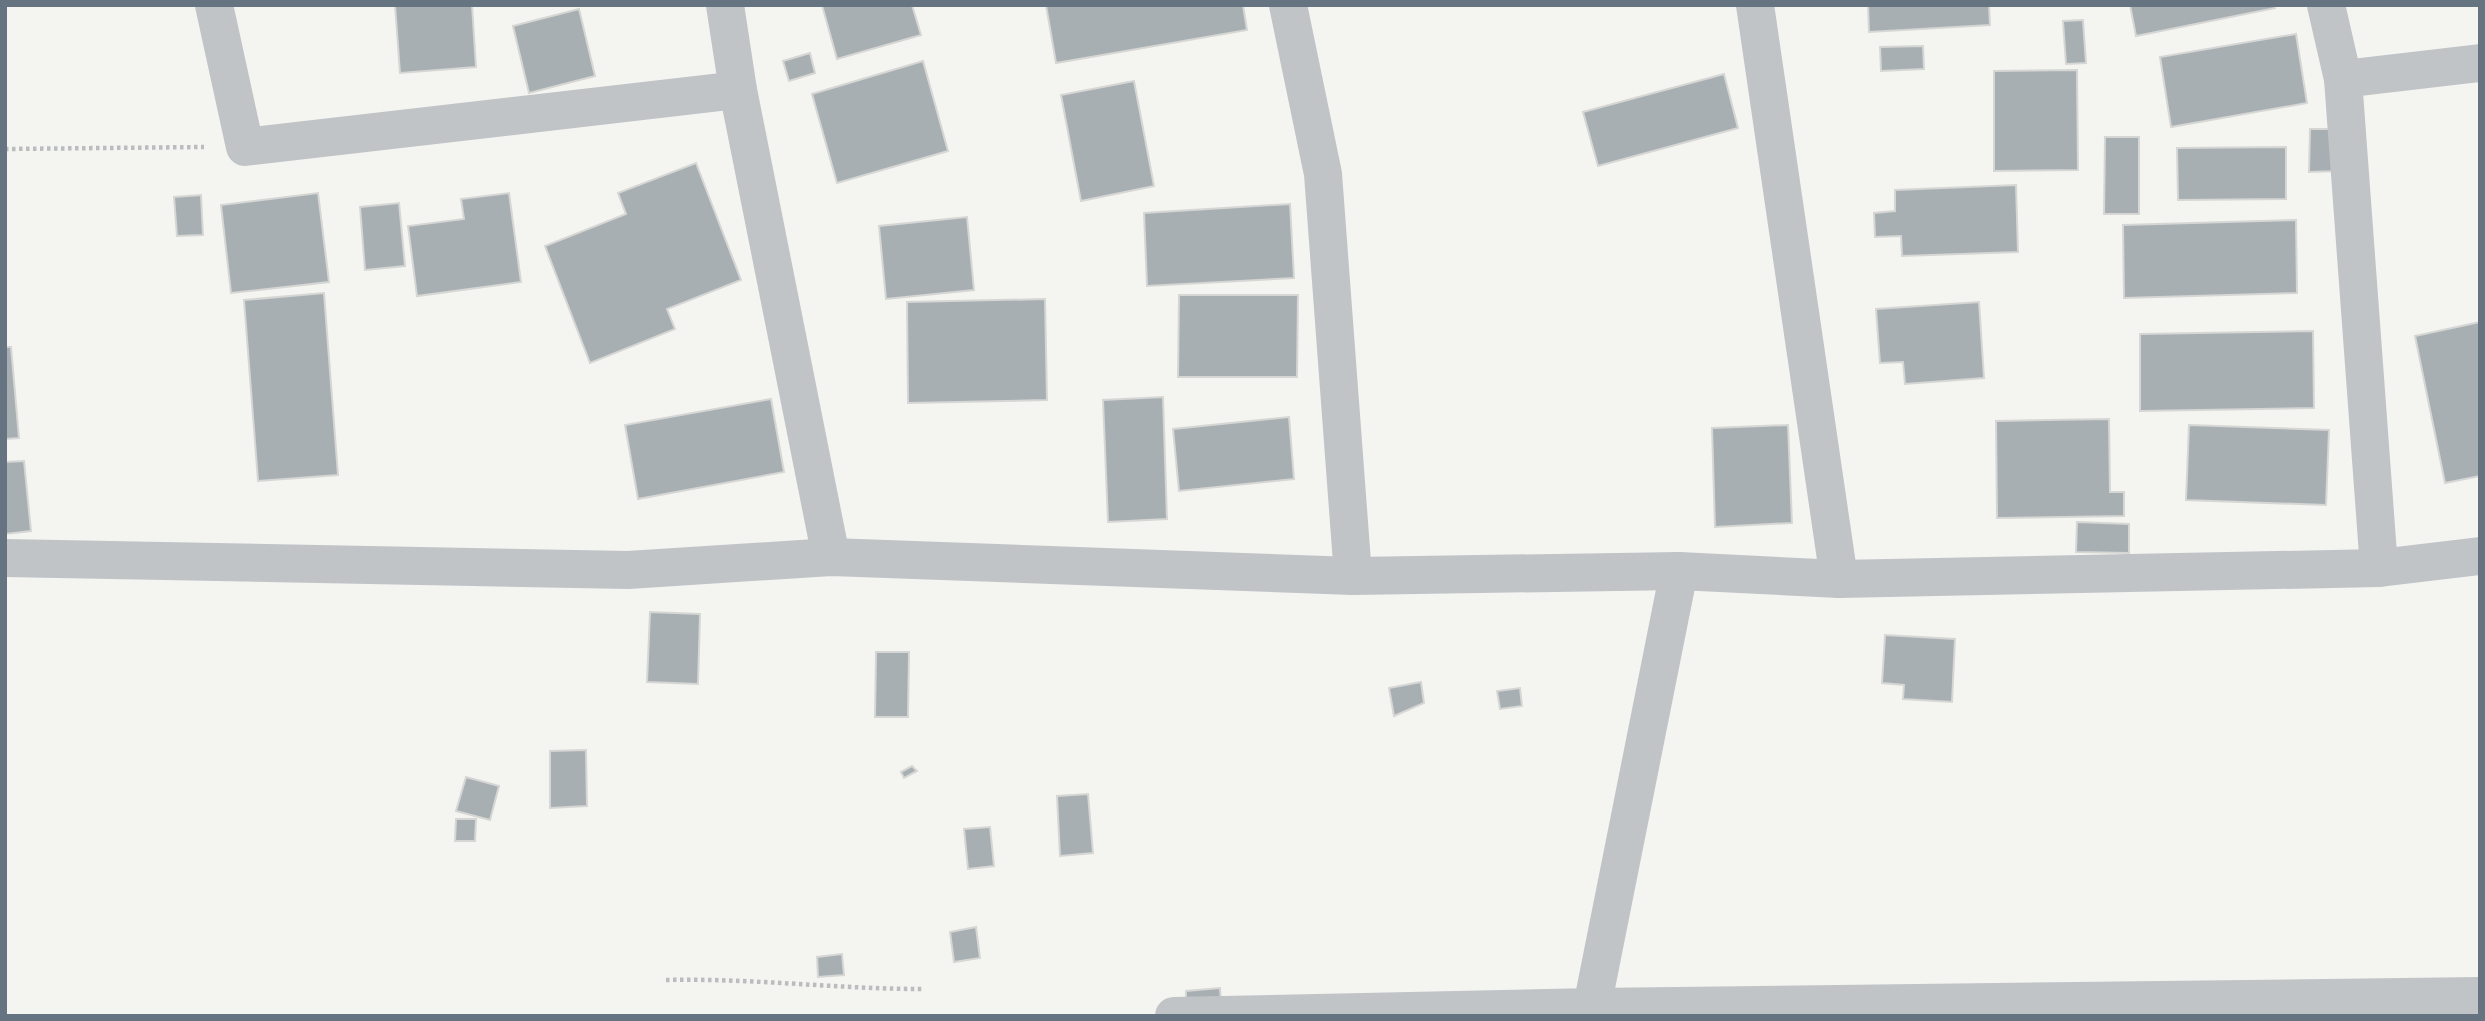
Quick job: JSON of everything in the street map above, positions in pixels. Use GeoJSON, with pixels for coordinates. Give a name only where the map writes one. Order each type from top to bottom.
{"type":"FeatureCollection","features":[{"type":"Feature","properties":{"kind":"street"},"geometry":{"type":"LineString","coordinates":[[214,5],[245,147],[738,90]]}},
{"type":"Feature","properties":{"kind":"street"},"geometry":{"type":"LineString","coordinates":[[726,5],[738,90],[831,557]]}},
{"type":"Feature","properties":{"kind":"street"},"geometry":{"type":"LineString","coordinates":[[1288,5],[1323,174],[1353,576]]}},
{"type":"Feature","properties":{"kind":"street"},"geometry":{"type":"LineString","coordinates":[[1755,5],[1839,579]]}},
{"type":"Feature","properties":{"kind":"street"},"geometry":{"type":"LineString","coordinates":[[2326,5],[2343,79],[2379,568]]}},
{"type":"Feature","properties":{"kind":"street"},"geometry":{"type":"LineString","coordinates":[[2343,79],[2480,63]]}},
{"type":"Feature","properties":{"kind":"street"},"geometry":{"type":"LineString","coordinates":[[5,558],[628,570],[831,557],[1353,576],[1679,571],[1839,579],[2379,568],[2480,556]]}},
{"type":"Feature","properties":{"kind":"street"},"geometry":{"type":"LineString","coordinates":[[1592,1011],[1679,571]]}},
{"type":"Feature","properties":{"kind":"street"},"geometry":{"type":"LineString","coordinates":[[1174,1016],[2480,996]]}},
{"type":"Feature","properties":{"kind":"path"},"geometry":{"type":"LineString","coordinates":[[5,149],[245,147]]}},
{"type":"Feature","properties":{"kind":"path"},"geometry":{"type":"LineString","coordinates":[[666,980],[785,982],[852,989],[922,989]]}},
{"type":"Feature","properties":{"kind":"building"},"geometry":{"type":"Polygon","coordinates":[[[395,5],[472,5],[476,67],[400,73],[395,5]]]}},
{"type":"Feature","properties":{"kind":"building"},"geometry":{"type":"Polygon","coordinates":[[[822,5],[912,5],[921,35],[837,59],[822,5]]]}},
{"type":"Feature","properties":{"kind":"building"},"geometry":{"type":"Polygon","coordinates":[[[1046,5],[1243,5],[1247,30],[1056,63],[1046,5]]]}},
{"type":"Feature","properties":{"kind":"building"},"geometry":{"type":"Polygon","coordinates":[[[1868,5],[1989,5],[1990,25],[1869,32],[1868,5]]]}},
{"type":"Feature","properties":{"kind":"building"},"geometry":{"type":"Polygon","coordinates":[[[2130,5],[2274,5],[2275,8],[2136,36],[2130,5]]]}},
{"type":"Feature","properties":{"kind":"building"},"geometry":{"type":"Polygon","coordinates":[[[579,9],[595,76],[529,93],[513,26],[579,9]]]}},
{"type":"Feature","properties":{"kind":"building"},"geometry":{"type":"Polygon","coordinates":[[[2083,20],[2086,63],[2066,64],[2063,21],[2083,20]]]}},
{"type":"Feature","properties":{"kind":"building"},"geometry":{"type":"Polygon","coordinates":[[[2296,34],[2307,103],[2171,127],[2160,57],[2296,34]]]}},
{"type":"Feature","properties":{"kind":"building"},"geometry":{"type":"Polygon","coordinates":[[[1923,46],[1924,69],[1881,71],[1880,47],[1923,46]]]}},
{"type":"Feature","properties":{"kind":"building"},"geometry":{"type":"Polygon","coordinates":[[[810,53],[815,73],[789,81],[783,61],[810,53]]]}},
{"type":"Feature","properties":{"kind":"building"},"geometry":{"type":"Polygon","coordinates":[[[923,61],[948,151],[837,183],[812,94],[923,61]]]}},
{"type":"Feature","properties":{"kind":"building"},"geometry":{"type":"Polygon","coordinates":[[[2077,70],[2078,170],[1994,171],[1994,71],[2077,70]]]}},
{"type":"Feature","properties":{"kind":"building"},"geometry":{"type":"Polygon","coordinates":[[[1724,74],[1738,128],[1598,166],[1583,112],[1724,74]]]}},
{"type":"Feature","properties":{"kind":"building"},"geometry":{"type":"Polygon","coordinates":[[[1134,81],[1154,186],[1081,201],[1061,95],[1134,81]]]}},
{"type":"Feature","properties":{"kind":"building"},"geometry":{"type":"Polygon","coordinates":[[[2310,129],[2339,129],[2339,171],[2309,172],[2310,129]]]}},
{"type":"Feature","properties":{"kind":"building"},"geometry":{"type":"Polygon","coordinates":[[[2105,137],[2139,137],[2139,214],[2104,214],[2105,137]]]}},
{"type":"Feature","properties":{"kind":"building"},"geometry":{"type":"Polygon","coordinates":[[[2286,147],[2286,199],[2178,200],[2177,148],[2286,147]]]}},
{"type":"Feature","properties":{"kind":"building"},"geometry":{"type":"Polygon","coordinates":[[[696,163],[741,280],[667,309],[675,329],[590,363],[545,246],[626,214],[618,193],[696,163]]]}},
{"type":"Feature","properties":{"kind":"building"},"geometry":{"type":"Polygon","coordinates":[[[2016,185],[2018,252],[1902,256],[1901,236],[1875,237],[1874,213],[1895,211],[1895,190],[2016,185]]]}},
{"type":"Feature","properties":{"kind":"building"},"geometry":{"type":"Polygon","coordinates":[[[318,193],[329,282],[231,293],[221,205],[318,193]]]}},
{"type":"Feature","properties":{"kind":"building"},"geometry":{"type":"Polygon","coordinates":[[[509,193],[521,282],[417,296],[408,226],[464,219],[461,199],[509,193]]]}},
{"type":"Feature","properties":{"kind":"building"},"geometry":{"type":"Polygon","coordinates":[[[201,195],[203,235],[177,236],[174,197],[201,195]]]}},
{"type":"Feature","properties":{"kind":"building"},"geometry":{"type":"Polygon","coordinates":[[[399,203],[405,266],[365,270],[360,207],[399,203]]]}},
{"type":"Feature","properties":{"kind":"building"},"geometry":{"type":"Polygon","coordinates":[[[1290,204],[1294,278],[1147,286],[1144,213],[1290,204]]]}},
{"type":"Feature","properties":{"kind":"building"},"geometry":{"type":"Polygon","coordinates":[[[967,217],[974,290],[886,299],[879,226],[967,217]]]}},
{"type":"Feature","properties":{"kind":"building"},"geometry":{"type":"Polygon","coordinates":[[[2296,220],[2297,293],[2124,298],[2123,225],[2296,220]]]}},
{"type":"Feature","properties":{"kind":"building"},"geometry":{"type":"Polygon","coordinates":[[[324,293],[338,475],[258,481],[244,300],[324,293]]]}},
{"type":"Feature","properties":{"kind":"building"},"geometry":{"type":"Polygon","coordinates":[[[1179,295],[1298,295],[1297,377],[1178,377],[1179,295]]]}},
{"type":"Feature","properties":{"kind":"building"},"geometry":{"type":"Polygon","coordinates":[[[1045,299],[1047,400],[908,403],[907,302],[1045,299]]]}},
{"type":"Feature","properties":{"kind":"building"},"geometry":{"type":"Polygon","coordinates":[[[1979,302],[1984,378],[1905,384],[1903,362],[1880,363],[1876,309],[1979,302]]]}},
{"type":"Feature","properties":{"kind":"building"},"geometry":{"type":"Polygon","coordinates":[[[2480,322],[2480,476],[2445,483],[2415,336],[2480,322]]]}},
{"type":"Feature","properties":{"kind":"building"},"geometry":{"type":"Polygon","coordinates":[[[2313,331],[2314,408],[2140,411],[2140,334],[2313,331]]]}},
{"type":"Feature","properties":{"kind":"building"},"geometry":{"type":"Polygon","coordinates":[[[5,347],[11,347],[19,438],[5,439],[5,347]]]}},
{"type":"Feature","properties":{"kind":"building"},"geometry":{"type":"Polygon","coordinates":[[[1163,397],[1167,519],[1108,522],[1103,400],[1163,397]]]}},
{"type":"Feature","properties":{"kind":"building"},"geometry":{"type":"Polygon","coordinates":[[[771,399],[784,472],[638,499],[625,425],[771,399]]]}},
{"type":"Feature","properties":{"kind":"building"},"geometry":{"type":"Polygon","coordinates":[[[1289,417],[1294,479],[1179,491],[1173,429],[1289,417]]]}},
{"type":"Feature","properties":{"kind":"building"},"geometry":{"type":"Polygon","coordinates":[[[2109,419],[2110,492],[2124,492],[2124,516],[1997,518],[1996,421],[2109,419]]]}},
{"type":"Feature","properties":{"kind":"building"},"geometry":{"type":"Polygon","coordinates":[[[1788,425],[1792,523],[1715,527],[1712,428],[1788,425]]]}},
{"type":"Feature","properties":{"kind":"building"},"geometry":{"type":"Polygon","coordinates":[[[2189,425],[2329,430],[2326,505],[2186,500],[2189,425]]]}},
{"type":"Feature","properties":{"kind":"building"},"geometry":{"type":"Polygon","coordinates":[[[24,461],[31,531],[5,534],[5,462],[24,461]]]}},
{"type":"Feature","properties":{"kind":"building"},"geometry":{"type":"Polygon","coordinates":[[[2077,522],[2129,524],[2129,553],[2076,552],[2077,522]]]}},
{"type":"Feature","properties":{"kind":"building"},"geometry":{"type":"Polygon","coordinates":[[[650,612],[700,614],[698,684],[647,682],[650,612]]]}},
{"type":"Feature","properties":{"kind":"building"},"geometry":{"type":"Polygon","coordinates":[[[1885,635],[1955,639],[1952,702],[1903,699],[1904,685],[1882,683],[1885,635]]]}},
{"type":"Feature","properties":{"kind":"building"},"geometry":{"type":"Polygon","coordinates":[[[876,652],[909,652],[908,717],[875,717],[876,652]]]}},
{"type":"Feature","properties":{"kind":"building"},"geometry":{"type":"Polygon","coordinates":[[[1421,682],[1424,703],[1394,716],[1389,688],[1421,682]]]}},
{"type":"Feature","properties":{"kind":"building"},"geometry":{"type":"Polygon","coordinates":[[[1520,688],[1522,706],[1500,709],[1497,691],[1520,688]]]}},
{"type":"Feature","properties":{"kind":"building"},"geometry":{"type":"Polygon","coordinates":[[[586,750],[587,806],[550,808],[550,751],[586,750]]]}},
{"type":"Feature","properties":{"kind":"building"},"geometry":{"type":"Polygon","coordinates":[[[912,766],[917,771],[904,778],[901,772],[912,766]]]}},
{"type":"Feature","properties":{"kind":"building"},"geometry":{"type":"Polygon","coordinates":[[[466,777],[499,786],[490,820],[456,811],[466,777]]]}},
{"type":"Feature","properties":{"kind":"building"},"geometry":{"type":"Polygon","coordinates":[[[1088,794],[1093,853],[1060,856],[1057,796],[1088,794]]]}},
{"type":"Feature","properties":{"kind":"building"},"geometry":{"type":"Polygon","coordinates":[[[456,819],[476,819],[475,841],[455,841],[456,819]]]}},
{"type":"Feature","properties":{"kind":"building"},"geometry":{"type":"Polygon","coordinates":[[[990,827],[994,866],[968,869],[964,829],[990,827]]]}},
{"type":"Feature","properties":{"kind":"building"},"geometry":{"type":"Polygon","coordinates":[[[976,927],[980,958],[954,962],[950,932],[976,927]]]}},
{"type":"Feature","properties":{"kind":"building"},"geometry":{"type":"Polygon","coordinates":[[[842,954],[844,975],[818,977],[817,957],[842,954]]]}},
{"type":"Feature","properties":{"kind":"building"},"geometry":{"type":"Polygon","coordinates":[[[1220,988],[1221,1004],[1186,1007],[1186,991],[1220,988]]]}}]}
